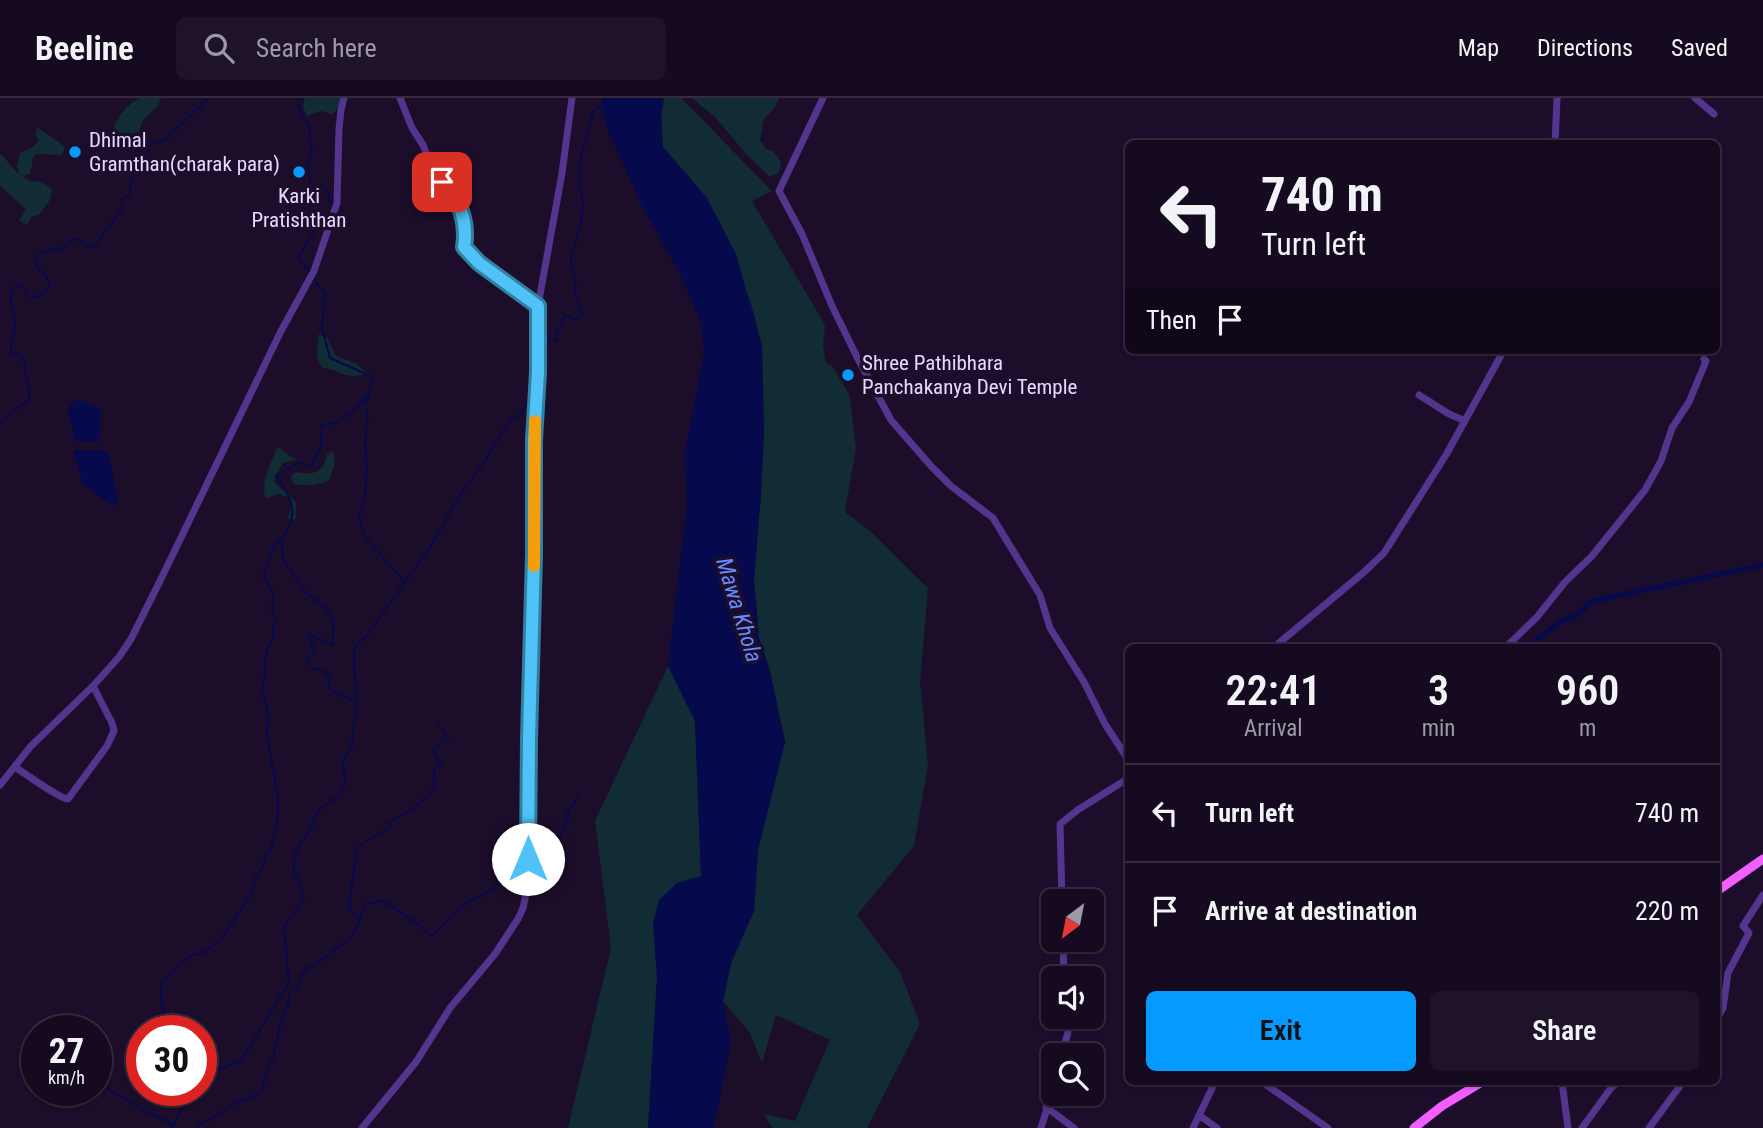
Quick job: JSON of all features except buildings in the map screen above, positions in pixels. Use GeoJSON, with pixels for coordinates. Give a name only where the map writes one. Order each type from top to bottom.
{"type":"FeatureCollection","features":[{"type":"Feature","properties":{"kind":"main road"},"geometry":{"type":"LineString","coordinates":[[1720,889],[1763,859]]}},
{"type":"Feature","properties":{"kind":"main road"},"geometry":{"type":"LineString","coordinates":[[1414,1128],[1477,1085]]}},
{"type":"Feature","properties":{"kind":"street"},"geometry":{"type":"LineString","coordinates":[[0,785],[31,746],[119,657],[131,639],[281,331],[314,271],[337,203],[339,129],[344,98]]}},
{"type":"Feature","properties":{"kind":"street"},"geometry":{"type":"LineString","coordinates":[[400,98],[434,173],[450,190],[461,209],[466,237],[464,247],[479,263],[538,306]]}},
{"type":"Feature","properties":{"kind":"street"},"geometry":{"type":"LineString","coordinates":[[362,1128],[416,1062],[450,1008],[495,954],[519,919],[528,884],[538,306],[562,173],[572,98]]}},
{"type":"Feature","properties":{"kind":"street"},"geometry":{"type":"LineString","coordinates":[[823,98],[779,191],[802,234],[832,306],[891,420],[951,486],[993,519],[1040,595],[1050,628],[1125,755]]}},
{"type":"Feature","properties":{"kind":"street"},"geometry":{"type":"LineString","coordinates":[[1555,140],[1557,98]]}},
{"type":"Feature","properties":{"kind":"street"},"geometry":{"type":"LineString","coordinates":[[1695,98],[1714,114]]}},
{"type":"Feature","properties":{"kind":"street"},"geometry":{"type":"LineString","coordinates":[[1278,644],[1384,553],[1446,455],[1502,354]]}},
{"type":"Feature","properties":{"kind":"street"},"geometry":{"type":"LineString","coordinates":[[1509,644],[1592,556],[1645,490],[1661,461],[1672,428],[1689,402],[1706,361],[1704,359]]}},
{"type":"Feature","properties":{"kind":"street"},"geometry":{"type":"LineString","coordinates":[[1419,394],[1465,421]]}},
{"type":"Feature","properties":{"kind":"street"},"geometry":{"type":"LineString","coordinates":[[15,767],[60,798],[68,799],[107,746],[114,731],[93,685]]}},
{"type":"Feature","properties":{"kind":"street"},"geometry":{"type":"LineString","coordinates":[[1062,889],[1060,824],[1125,780]]}},
{"type":"Feature","properties":{"kind":"street"},"geometry":{"type":"LineString","coordinates":[[1720,1013],[1728,973],[1749,933],[1743,926],[1763,895]]}},
{"type":"Feature","properties":{"kind":"street"},"geometry":{"type":"LineString","coordinates":[[1193,1128],[1214,1085]]}},
{"type":"Feature","properties":{"kind":"street"},"geometry":{"type":"LineString","coordinates":[[1266,1085],[1328,1128]]}},
{"type":"Feature","properties":{"kind":"street"},"geometry":{"type":"LineString","coordinates":[[1562,1085],[1568,1128]]}},
{"type":"Feature","properties":{"kind":"street"},"geometry":{"type":"LineString","coordinates":[[1566,1117],[1579,1128],[1614,1085]]}},
{"type":"Feature","properties":{"kind":"street"},"geometry":{"type":"LineString","coordinates":[[1649,1128],[1681,1085]]}},
{"type":"Feature","properties":{"kind":"street"},"geometry":{"type":"LineString","coordinates":[[1041,1128],[1046,1107],[1074,1128]]}},
{"type":"Feature","properties":{"kind":"street"},"geometry":{"type":"LineString","coordinates":[[1199,1115],[1217,1128]]}},
{"type":"Feature","properties":{"kind":"shaded area"},"geometry":{"type":"Polygon","coordinates":[[[140,98],[161,98],[158,106],[143,120],[138,135],[110,148],[118,118],[140,98]]]}},
{"type":"Feature","properties":{"kind":"shaded area"},"geometry":{"type":"Polygon","coordinates":[[[304,98],[343,98],[341,106],[332,114],[321,111],[307,116],[303,107],[304,98]]]}},
{"type":"Feature","properties":{"kind":"shaded area"},"geometry":{"type":"Polygon","coordinates":[[[664,98],[681,98],[772,191],[752,201],[825,325],[823,346],[826,363],[832,366],[849,394],[856,448],[845,512],[871,532],[928,588],[920,682],[928,764],[914,846],[857,915],[900,972],[920,1024],[867,1128],[772,1128],[764,1114],[795,1121],[830,1040],[776,1015],[762,1063],[750,1033],[723,1001],[731,963],[754,911],[758,850],[785,742],[770,671],[759,638],[754,580],[764,431],[762,346],[751,303],[707,198],[663,147],[661,116],[664,98]]]}},
{"type":"Feature","properties":{"kind":"shaded area"},"geometry":{"type":"Polygon","coordinates":[[[692,98],[779,98],[764,119],[760,140],[781,162],[779,172],[769,176],[715,117],[692,98]]]}},
{"type":"Feature","properties":{"kind":"shaded area"},"geometry":{"type":"Polygon","coordinates":[[[37,127],[64,146],[64,151],[60,155],[36,154],[32,159],[30,174],[22,176],[52,189],[48,204],[39,215],[32,216],[27,225],[19,221],[26,209],[0,186],[0,154],[20,174],[17,167],[20,153],[33,147],[39,140],[35,134],[37,127]]]}},
{"type":"Feature","properties":{"kind":"shaded area"},"geometry":{"type":"Polygon","coordinates":[[[319,334],[327,338],[336,356],[355,363],[367,373],[350,376],[323,368],[318,356],[319,334]]]}},
{"type":"Feature","properties":{"kind":"shaded area"},"geometry":{"type":"Polygon","coordinates":[[[278,447],[298,459],[283,463],[274,482],[296,502],[294,520],[288,519],[291,505],[288,497],[278,494],[265,497],[266,478],[278,447]]]}},
{"type":"Feature","properties":{"kind":"shaded area"},"geometry":{"type":"Polygon","coordinates":[[[333,451],[335,463],[329,480],[311,485],[293,484],[291,476],[296,472],[317,472],[323,466],[327,454],[333,451]]]}},
{"type":"Feature","properties":{"kind":"shaded area"},"geometry":{"type":"Polygon","coordinates":[[[668,666],[695,721],[701,876],[677,883],[653,923],[657,977],[648,1128],[568,1128],[611,948],[595,821],[668,666]]]}},
{"type":"Feature","properties":{"kind":"water","name":"Mawa Khola"},"geometry":{"type":"Polygon","coordinates":[[[602,98],[664,98],[661,116],[663,147],[707,198],[736,254],[762,346],[764,431],[754,580],[759,638],[770,671],[785,742],[758,850],[754,911],[731,963],[723,1001],[731,1041],[714,1128],[648,1128],[657,977],[653,923],[659,900],[677,883],[701,876],[695,721],[668,666],[687,500],[684,456],[704,352],[700,321],[680,274],[642,206],[609,133],[603,116],[602,98]]]}},
{"type":"Feature","properties":{"kind":"water"},"geometry":{"type":"Polygon","coordinates":[[[77,399],[101,409],[99,442],[74,441],[68,408],[77,399]]]}},
{"type":"Feature","properties":{"kind":"water"},"geometry":{"type":"Polygon","coordinates":[[[75,450],[108,452],[118,500],[113,507],[84,485],[73,453],[75,450]]]}},
{"type":"Feature","properties":{"kind":"waterway"},"geometry":{"type":"LineString","coordinates":[[0,423],[5,421],[11,411],[29,399],[30,391],[24,360],[20,354],[11,355],[15,322],[12,288],[20,286],[25,289],[26,295],[40,296],[50,286],[46,276],[35,265],[39,254],[51,249],[60,251],[70,240],[78,239],[91,248],[96,244],[122,209],[122,200],[129,195],[133,174],[142,166],[152,143],[164,141],[209,98]]}},
{"type":"Feature","properties":{"kind":"waterway"},"geometry":{"type":"LineString","coordinates":[[304,98],[299,108],[309,127],[312,150],[308,164],[310,185],[321,186],[329,194],[329,201],[333,205]]}},
{"type":"Feature","properties":{"kind":"waterway"},"geometry":{"type":"LineString","coordinates":[[541,383],[544,343],[557,340],[556,331],[565,315],[575,320],[580,319],[583,314],[575,293],[576,280],[571,255],[581,221],[583,202],[579,184],[581,157],[593,112],[604,103]]}},
{"type":"Feature","properties":{"kind":"waterway"},"geometry":{"type":"LineString","coordinates":[[310,273],[298,257],[330,213]]}},
{"type":"Feature","properties":{"kind":"waterway"},"geometry":{"type":"LineString","coordinates":[[217,1070],[241,1061],[289,982],[284,926],[304,899],[294,869],[295,854],[317,813],[344,788],[343,762],[352,744],[357,703],[332,691],[329,686],[330,678],[307,662],[307,657],[315,652],[308,634],[332,645],[334,621],[326,609],[306,592],[283,560],[282,537],[291,521],[292,506],[276,476],[299,463],[312,466],[321,445],[321,426],[341,421],[358,406],[369,393],[373,377],[330,358],[322,328],[325,294],[313,278]]}},
{"type":"Feature","properties":{"kind":"waterway"},"geometry":{"type":"LineString","coordinates":[[539,409],[541,385]]}},
{"type":"Feature","properties":{"kind":"waterway"},"geometry":{"type":"LineString","coordinates":[[357,702],[354,664],[356,645],[365,638],[433,543],[458,498],[501,433],[527,404],[532,390]]}},
{"type":"Feature","properties":{"kind":"waterway"},"geometry":{"type":"LineString","coordinates":[[369,393],[365,406],[368,415],[365,496],[359,517],[364,536],[403,583]]}},
{"type":"Feature","properties":{"kind":"waterway"},"geometry":{"type":"LineString","coordinates":[[525,805],[523,771],[529,542],[529,393]]}},
{"type":"Feature","properties":{"kind":"waterway"},"geometry":{"type":"LineString","coordinates":[[538,425],[538,465]]}},
{"type":"Feature","properties":{"kind":"waterway"},"geometry":{"type":"LineString","coordinates":[[274,775],[266,728],[269,719],[262,693],[265,659],[276,621],[272,611],[273,592],[263,576],[274,545],[282,538]]}},
{"type":"Feature","properties":{"kind":"waterway"},"geometry":{"type":"LineString","coordinates":[[1531,644],[1561,621],[1574,617],[1593,601],[1763,565]]}},
{"type":"Feature","properties":{"kind":"waterway"},"geometry":{"type":"LineString","coordinates":[[198,1128],[232,1105],[262,1090],[273,1059],[289,994],[308,968],[351,937],[360,920],[349,909],[357,847],[389,828],[391,826],[388,823],[413,809],[434,789],[434,769],[442,764],[432,750],[449,739],[438,724]]}},
{"type":"Feature","properties":{"kind":"waterway"},"geometry":{"type":"LineString","coordinates":[[163,1015],[161,984],[191,956],[210,948],[225,934],[251,894],[256,876],[271,849],[277,826],[278,798],[274,774]]}},
{"type":"Feature","properties":{"kind":"waterway"},"geometry":{"type":"LineString","coordinates":[[532,775],[535,866],[533,881]]}},
{"type":"Feature","properties":{"kind":"waterway"},"geometry":{"type":"LineString","coordinates":[[535,854],[560,836],[566,819],[570,817],[567,813],[579,796]]}},
{"type":"Feature","properties":{"kind":"waterway"},"geometry":{"type":"LineString","coordinates":[[360,918],[365,903],[382,900],[431,936],[469,901],[480,897],[498,884],[525,880]]}},
{"type":"Feature","properties":{"kind":"waterway"},"geometry":{"type":"LineString","coordinates":[[112,1091],[174,1125]]}},
{"type":"Feature","properties":{"kind":"waterway"},"geometry":{"type":"LineString","coordinates":[[173,1128],[182,1106]]}},
{"type":"Feature","properties":{"kind":"slow traffic"},"geometry":{"type":"LineString","coordinates":[[534,566],[535,421]]}},
{"type":"Feature","properties":{"kind":"place","name":"Dhimal Gramthan(charak para)"},"geometry":{"type":"Point","coordinates":[75,152]}},
{"type":"Feature","properties":{"kind":"place","name":"Karki Pratishthan"},"geometry":{"type":"Point","coordinates":[299,172]}},
{"type":"Feature","properties":{"kind":"place","name":"Shree Pathibhara Panchakanya Devi Temple"},"geometry":{"type":"Point","coordinates":[848,375]}},
{"type":"Feature","properties":{"kind":"route"},"geometry":{"type":"LineString","coordinates":[[442,182],[461,209],[466,237],[464,247],[479,263],[538,306],[528,859]]}}]}
